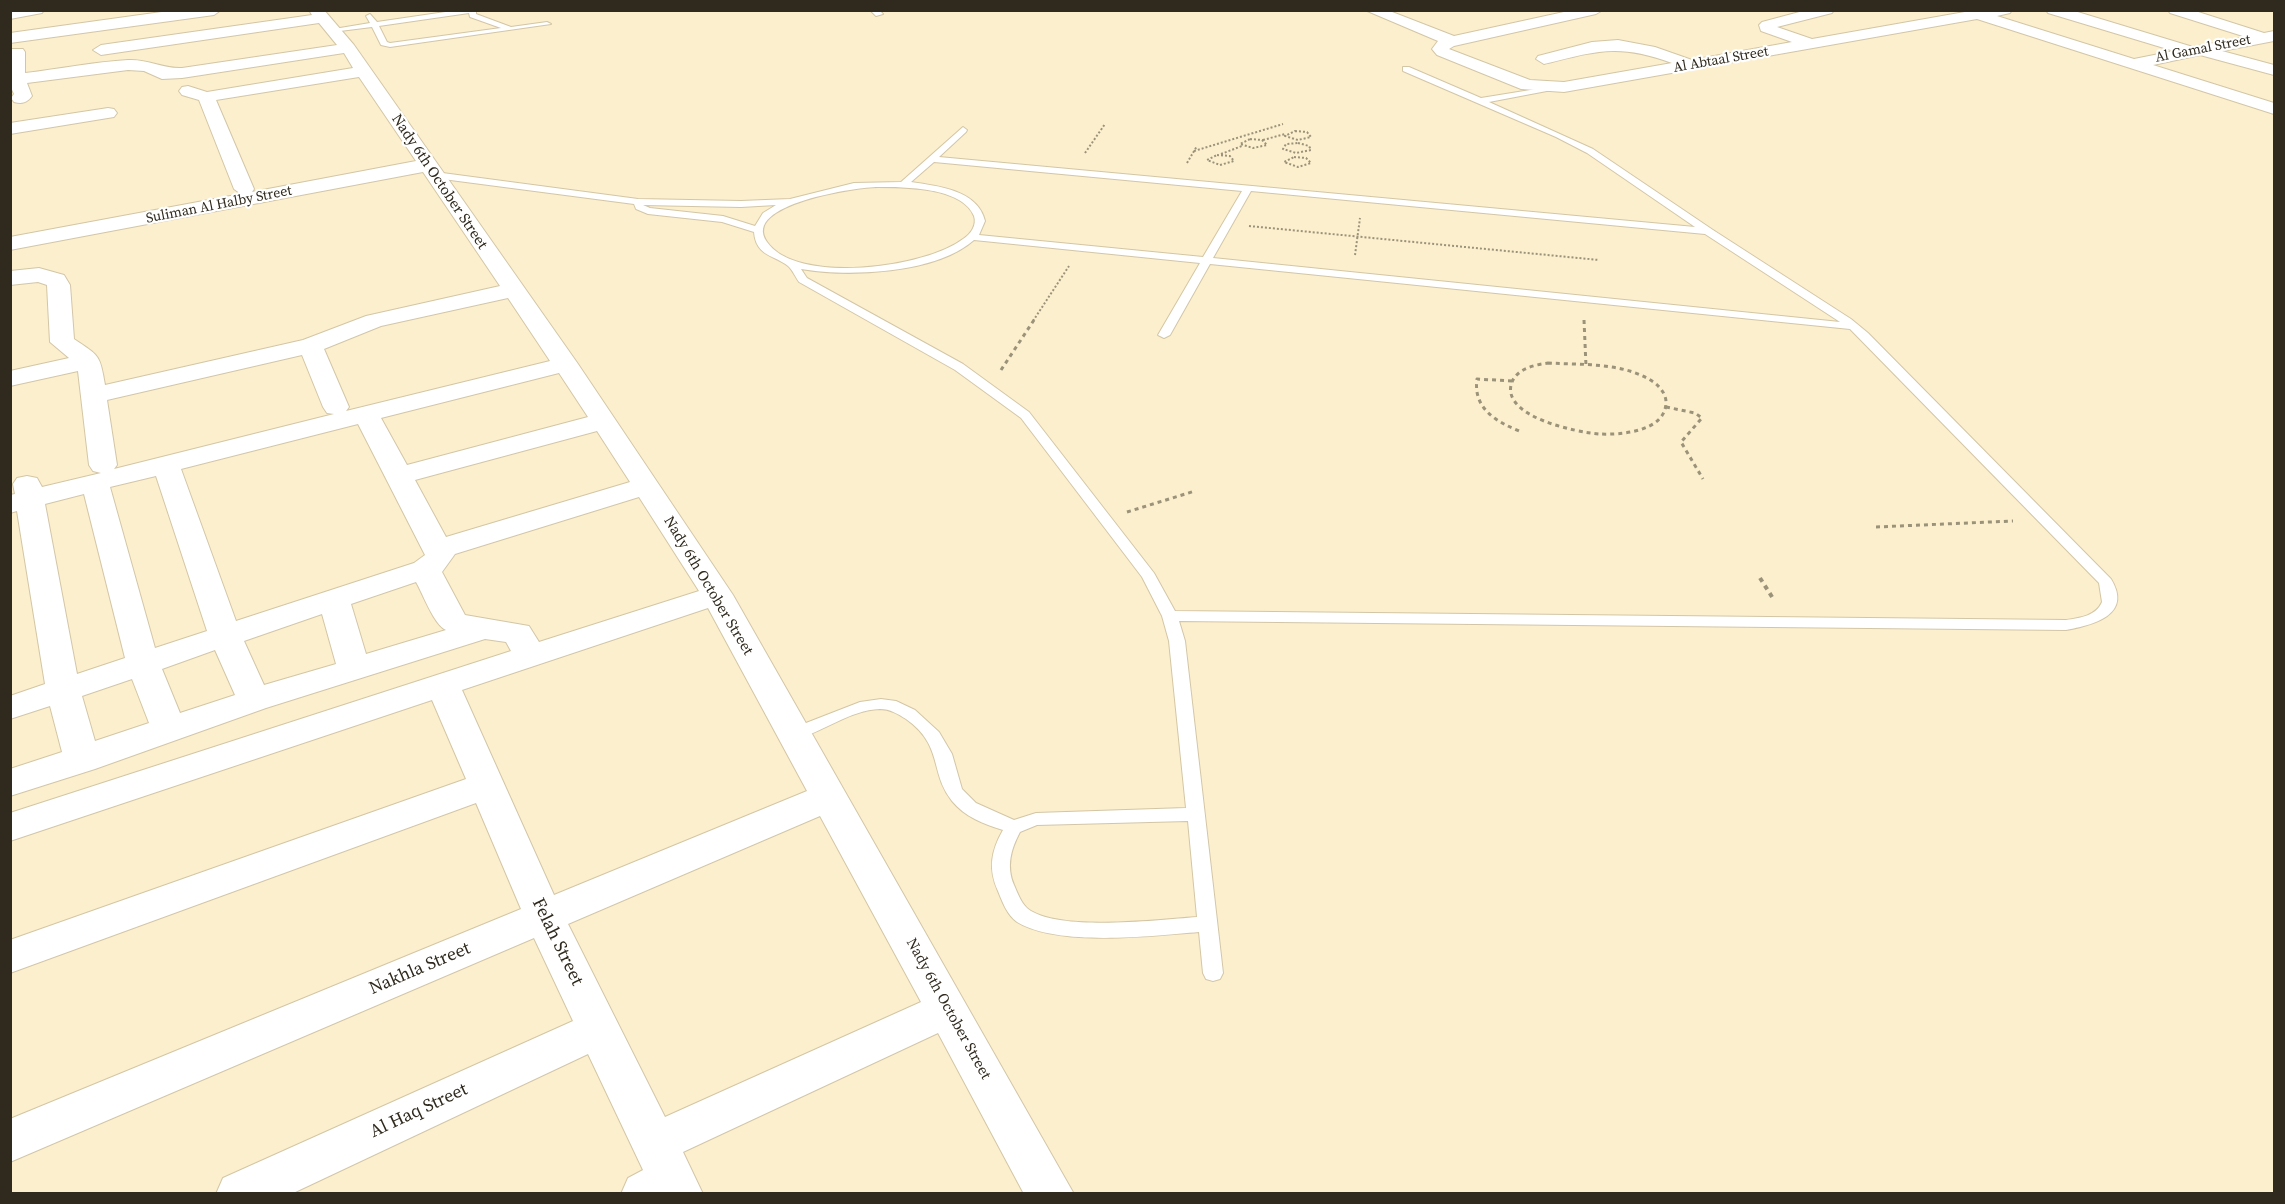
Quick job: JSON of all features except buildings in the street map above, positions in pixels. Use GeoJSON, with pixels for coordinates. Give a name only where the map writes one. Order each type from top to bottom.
{"type":"FeatureCollection","features":[{"type":"Feature","properties":{"kind":"street"},"geometry":{"type":"LineString","coordinates":[[10,15],[38,10]]}},
{"type":"Feature","properties":{"kind":"street"},"geometry":{"type":"LineString","coordinates":[[10,33],[170,10]]}},
{"type":"Feature","properties":{"kind":"street"},"geometry":{"type":"LineString","coordinates":[[17,62],[214,10]]}},
{"type":"Feature","properties":{"kind":"street","name":"Al Abtaal Street"},"geometry":{"type":"LineString","coordinates":[[1372,10],[1527,85],[1552,88],[1576,86],[2005,10]]}},
{"type":"Feature","properties":{"kind":"street"},"geometry":{"type":"LineString","coordinates":[[1448,46],[1596,10]]}},
{"type":"Feature","properties":{"kind":"street"},"geometry":{"type":"LineString","coordinates":[[1811,44],[1766,28],[1767,25],[1827,10]]}},
{"type":"Feature","properties":{"kind":"street"},"geometry":{"type":"LineString","coordinates":[[2053,10],[2192,50],[2274,70]]}},
{"type":"Feature","properties":{"kind":"street"},"geometry":{"type":"LineString","coordinates":[[2175,14],[2270,36]]}},
{"type":"Feature","properties":{"kind":"street"},"geometry":{"type":"LineString","coordinates":[[1979,15],[2274,109]]}},
{"type":"Feature","properties":{"kind":"street"},"geometry":{"type":"LineString","coordinates":[[2108,27],[2142,21]]}},
{"type":"Feature","properties":{"kind":"street"},"geometry":{"type":"LineString","coordinates":[[17,62],[148,66],[245,50],[250,46],[241,30]]}},
{"type":"Feature","properties":{"kind":"street"},"geometry":{"type":"LineString","coordinates":[[88,52],[241,30],[337,36]]}},
{"type":"Feature","properties":{"kind":"street"},"geometry":{"type":"LineString","coordinates":[[148,66],[162,74],[182,73],[337,36]]}},
{"type":"Feature","properties":{"kind":"street"},"geometry":{"type":"LineString","coordinates":[[182,73],[189,93],[206,97],[337,36]]}},
{"type":"Feature","properties":{"kind":"street","name":"Nady 6th October Street"},"geometry":{"type":"LineString","coordinates":[[337,36],[562,358],[717,595],[1050,1194]]}},
{"type":"Feature","properties":{"kind":"street","name":"Al Gamal Street"},"geometry":{"type":"LineString","coordinates":[[2132,64],[2270,36]]}},
{"type":"Feature","properties":{"kind":"street"},"geometry":{"type":"LineString","coordinates":[[1544,59],[1598,46],[1618,44],[1641,48],[1691,65]]}},
{"type":"Feature","properties":{"kind":"street"},"geometry":{"type":"LineString","coordinates":[[2214,46],[2253,59],[2255,61],[2252,63]]}},
{"type":"Feature","properties":{"kind":"street"},"geometry":{"type":"LineString","coordinates":[[10,100],[23,96],[17,62]]}},
{"type":"Feature","properties":{"kind":"street"},"geometry":{"type":"LineString","coordinates":[[206,97],[244,189]]}},
{"type":"Feature","properties":{"kind":"street"},"geometry":{"type":"LineString","coordinates":[[10,129],[108,113]]}},
{"type":"Feature","properties":{"kind":"street","name":"Suliman Al Halby Street"},"geometry":{"type":"LineString","coordinates":[[10,231],[244,189],[428,165]]}},
{"type":"Feature","properties":{"kind":"street","name":"Suliman Al Halby Street"},"geometry":{"type":"LineString","coordinates":[[10,244],[428,165]]}},
{"type":"Feature","properties":{"kind":"street"},"geometry":{"type":"LineString","coordinates":[[10,278],[39,275],[56,280],[59,285],[62,342],[89,362],[99,474],[143,663],[169,730]]}},
{"type":"Feature","properties":{"kind":"street"},"geometry":{"type":"LineString","coordinates":[[93,395],[310,346],[374,321],[513,290]]}},
{"type":"Feature","properties":{"kind":"street"},"geometry":{"type":"LineString","coordinates":[[310,346],[351,411],[399,476],[432,559],[453,622],[463,626],[518,633],[530,657]]}},
{"type":"Feature","properties":{"kind":"street"},"geometry":{"type":"LineString","coordinates":[[82,760],[63,690],[20,494],[562,358]]}},
{"type":"Feature","properties":{"kind":"street"},"geometry":{"type":"LineString","coordinates":[[10,379],[89,362]]}},
{"type":"Feature","properties":{"kind":"street"},"geometry":{"type":"LineString","coordinates":[[99,474],[166,465],[351,411]]}},
{"type":"Feature","properties":{"kind":"street"},"geometry":{"type":"LineString","coordinates":[[399,476],[604,421]]}},
{"type":"Feature","properties":{"kind":"street"},"geometry":{"type":"LineString","coordinates":[[166,465],[225,635],[254,700]]}},
{"type":"Feature","properties":{"kind":"street"},"geometry":{"type":"LineString","coordinates":[[10,708],[334,599],[432,559],[646,486]]}},
{"type":"Feature","properties":{"kind":"street"},"geometry":{"type":"LineString","coordinates":[[10,827],[717,595]]}},
{"type":"Feature","properties":{"kind":"street"},"geometry":{"type":"LineString","coordinates":[[334,599],[354,669]]}},
{"type":"Feature","properties":{"kind":"street"},"geometry":{"type":"LineString","coordinates":[[10,783],[254,700],[484,629]]}},
{"type":"Feature","properties":{"kind":"street","name":"Felah Street"},"geometry":{"type":"LineString","coordinates":[[443,686],[485,786],[544,917],[599,1029],[663,1177]]}},
{"type":"Feature","properties":{"kind":"street"},"geometry":{"type":"LineString","coordinates":[[10,957],[485,786]]}},
{"type":"Feature","properties":{"kind":"street","name":"Nakhla Street"},"geometry":{"type":"LineString","coordinates":[[10,1141],[830,797]]}},
{"type":"Feature","properties":{"kind":"street"},"geometry":{"type":"LineString","coordinates":[[663,1177],[948,1009]]}},
{"type":"Feature","properties":{"kind":"street","name":"Al Haq Street"},"geometry":{"type":"LineString","coordinates":[[240,1194],[599,1029]]}},
{"type":"Feature","properties":{"kind":"lane"},"geometry":{"type":"LineString","coordinates":[[337,36],[374,24],[472,11],[473,15],[512,29]]}},
{"type":"Feature","properties":{"kind":"lane"},"geometry":{"type":"LineString","coordinates":[[370,16],[384,43],[390,45],[547,24]]}},
{"type":"Feature","properties":{"kind":"lane"},"geometry":{"type":"LineString","coordinates":[[1170,616],[2066,625],[2098,617],[2107,609],[2111,601],[2111,592],[2106,582],[1854,326],[1575,143],[1406,69]]}},
{"type":"Feature","properties":{"kind":"lane"},"geometry":{"type":"LineString","coordinates":[[1481,101],[1552,88]]}},
{"type":"Feature","properties":{"kind":"lane"},"geometry":{"type":"LineString","coordinates":[[904,184],[963,130]]}},
{"type":"Feature","properties":{"kind":"lane"},"geometry":{"type":"LineString","coordinates":[[932,159],[1709,232]]}},
{"type":"Feature","properties":{"kind":"lane"},"geometry":{"type":"LineString","coordinates":[[428,165],[638,202],[753,204],[796,199],[847,186],[904,184],[945,192],[972,206],[980,221],[973,237],[957,248],[935,258],[896,268],[831,270],[794,263],[770,252],[759,238],[759,230],[770,214],[796,199]]}},
{"type":"Feature","properties":{"kind":"lane"},"geometry":{"type":"LineString","coordinates":[[1164,335],[1248,188]]}},
{"type":"Feature","properties":{"kind":"lane"},"geometry":{"type":"LineString","coordinates":[[638,202],[639,207],[648,211],[723,219],[759,230]]}},
{"type":"Feature","properties":{"kind":"lane"},"geometry":{"type":"LineString","coordinates":[[973,237],[1854,326]]}},
{"type":"Feature","properties":{"kind":"lane"},"geometry":{"type":"LineString","coordinates":[[794,263],[795,269],[803,280],[917,342],[1025,415],[1149,576],[1170,616],[1177,641],[1213,973]]}},
{"type":"Feature","properties":{"kind":"lane"},"geometry":{"type":"LineString","coordinates":[[794,734],[861,708],[882,704],[895,706],[916,719],[930,733],[942,752],[949,784],[963,803],[979,814],[1014,827]]}},
{"type":"Feature","properties":{"kind":"lane"},"geometry":{"type":"LineString","coordinates":[[1196,814],[1036,819],[1014,827],[1000,850],[1000,878],[1012,903],[1025,917],[1046,924],[1092,929],[1207,924]]}},
{"type":"Feature","properties":{"kind":"path"},"geometry":{"type":"LineString","coordinates":[[1072,172],[1105,124]]}},
{"type":"Feature","properties":{"kind":"path"},"geometry":{"type":"LineString","coordinates":[[1194,151],[1282,124]]}},
{"type":"Feature","properties":{"kind":"path"},"geometry":{"type":"LineString","coordinates":[[1239,137],[1245,140],[1262,140],[1286,134],[1301,131],[1311,136],[1298,142],[1283,146],[1285,151],[1295,155],[1306,158],[1311,163],[1298,167],[1284,162],[1295,155],[1311,150],[1309,146],[1298,142],[1287,138],[1286,134]]}},
{"type":"Feature","properties":{"kind":"path"},"geometry":{"type":"LineString","coordinates":[[1242,146],[1241,142],[1245,140]]}},
{"type":"Feature","properties":{"kind":"path"},"geometry":{"type":"LineString","coordinates":[[1217,155],[1230,156],[1234,161],[1220,165],[1207,160],[1217,155],[1242,146],[1260,148],[1267,145],[1262,140]]}},
{"type":"Feature","properties":{"kind":"path"},"geometry":{"type":"LineString","coordinates":[[1186,166],[1197,146]]}},
{"type":"Feature","properties":{"kind":"path"},"geometry":{"type":"LineString","coordinates":[[1352,275],[1362,199]]}},
{"type":"Feature","properties":{"kind":"path"},"geometry":{"type":"LineString","coordinates":[[1228,223],[1599,260]]}},
{"type":"Feature","properties":{"kind":"path"},"geometry":{"type":"LineString","coordinates":[[989,389],[1081,248]]}},
{"type":"Feature","properties":{"kind":"path"},"geometry":{"type":"LineString","coordinates":[[1584,299],[1586,366]]}},
{"type":"Feature","properties":{"kind":"path"},"geometry":{"type":"LineString","coordinates":[[1540,364],[1629,371],[1649,379],[1662,389],[1666,407],[1659,419],[1641,430],[1614,434],[1581,432],[1544,422],[1521,408],[1510,394],[1512,381],[1524,369],[1540,364]]}},
{"type":"Feature","properties":{"kind":"path"},"geometry":{"type":"LineString","coordinates":[[1512,381],[1477,380],[1477,398],[1484,411],[1519,432]]}},
{"type":"Feature","properties":{"kind":"path"},"geometry":{"type":"LineString","coordinates":[[1666,407],[1695,413],[1702,418],[1681,442],[1703,479]]}},
{"type":"Feature","properties":{"kind":"path"},"geometry":{"type":"LineString","coordinates":[[1105,518],[1196,491]]}},
{"type":"Feature","properties":{"kind":"path"},"geometry":{"type":"LineString","coordinates":[[1876,527],[2045,520]]}}]}
